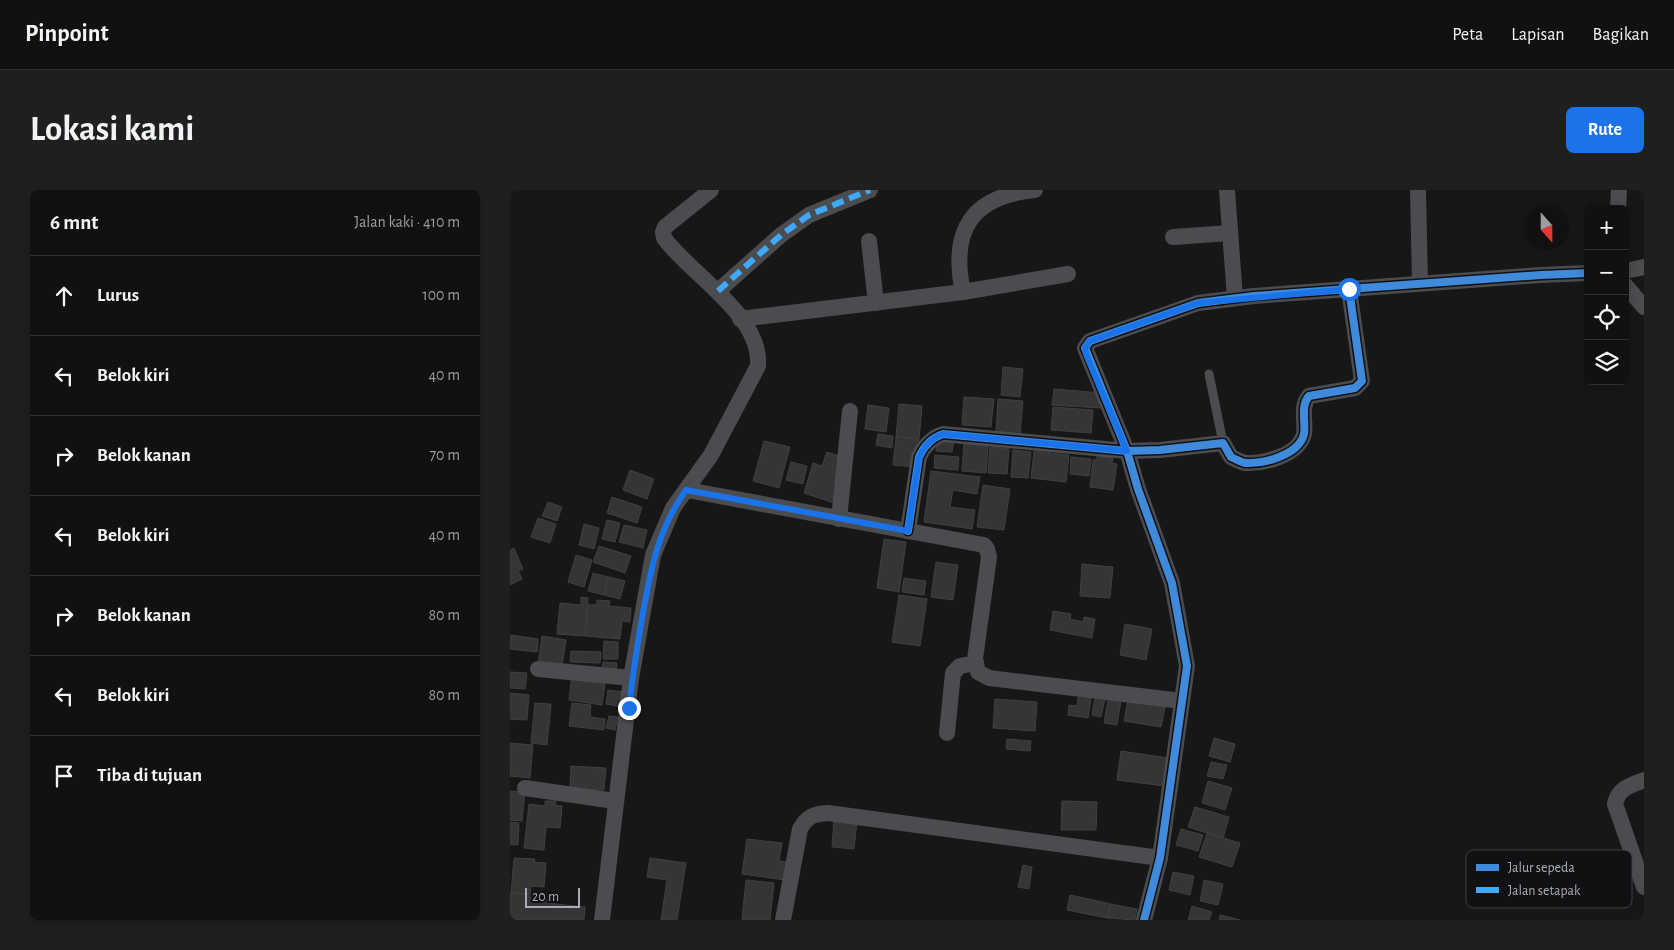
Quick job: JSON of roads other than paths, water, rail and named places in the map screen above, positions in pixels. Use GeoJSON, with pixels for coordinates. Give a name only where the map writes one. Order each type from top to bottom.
{"type":"FeatureCollection","features":[{"type":"Feature","properties":{"kind":"street"},"geometry":{"type":"LineString","coordinates":[[718,291],[780,235],[808,215],[870,190]]}},
{"type":"Feature","properties":{"kind":"street"},"geometry":{"type":"LineString","coordinates":[[963,292],[958,270],[960,240],[974,212],[1015,192],[1036,190]]}},
{"type":"Feature","properties":{"kind":"street"},"geometry":{"type":"LineString","coordinates":[[1227,190],[1235,298]]}},
{"type":"Feature","properties":{"kind":"street"},"geometry":{"type":"LineString","coordinates":[[1418,190],[1420,284]]}},
{"type":"Feature","properties":{"kind":"street"},"geometry":{"type":"LineString","coordinates":[[1618,205],[1619,190]]}},
{"type":"Feature","properties":{"kind":"street"},"geometry":{"type":"LineString","coordinates":[[602,920],[632,678],[653,555],[673,508],[711,455],[758,366],[759,354],[756,343],[740,319],[718,291],[668,244],[663,232],[665,227],[705,192]]}},
{"type":"Feature","properties":{"kind":"street"},"geometry":{"type":"LineString","coordinates":[[1173,237],[1230,233]]}},
{"type":"Feature","properties":{"kind":"street"},"geometry":{"type":"LineString","coordinates":[[869,241],[876,303]]}},
{"type":"Feature","properties":{"kind":"street"},"geometry":{"type":"LineString","coordinates":[[1629,270],[1644,267]]}},
{"type":"Feature","properties":{"kind":"street"},"geometry":{"type":"LineString","coordinates":[[740,319],[963,292],[1068,274]]}},
{"type":"Feature","properties":{"kind":"street"},"geometry":{"type":"LineString","coordinates":[[1144,920],[1160,858],[1187,666],[1172,584],[1138,490],[1127,451],[1086,354],[1086,344],[1124,328],[1198,303],[1235,298],[1349,289],[1584,274]]}},
{"type":"Feature","properties":{"kind":"street"},"geometry":{"type":"LineString","coordinates":[[908,531],[919,458],[923,448],[934,437],[943,434],[1127,451],[1160,450],[1223,442],[1231,457],[1244,463],[1279,457],[1292,452],[1304,435],[1305,404],[1309,396],[1356,388],[1360,385],[1362,376],[1349,289]]}},
{"type":"Feature","properties":{"kind":"street"},"geometry":{"type":"LineString","coordinates":[[1629,290],[1644,307]]}},
{"type":"Feature","properties":{"kind":"street"},"geometry":{"type":"LineString","coordinates":[[838,518],[850,411]]}},
{"type":"Feature","properties":{"kind":"street"},"geometry":{"type":"LineString","coordinates":[[686,490],[984,545],[989,558],[976,663],[978,672],[989,678],[1182,701]]}},
{"type":"Feature","properties":{"kind":"street"},"geometry":{"type":"LineString","coordinates":[[947,733],[953,673],[960,666],[976,663]]}},
{"type":"Feature","properties":{"kind":"street"},"geometry":{"type":"LineString","coordinates":[[538,669],[632,678]]}},
{"type":"Feature","properties":{"kind":"street"},"geometry":{"type":"LineString","coordinates":[[1631,850],[1615,804],[1617,794],[1623,789],[1644,780]]}},
{"type":"Feature","properties":{"kind":"street"},"geometry":{"type":"LineString","coordinates":[[525,788],[616,801]]}},
{"type":"Feature","properties":{"kind":"street"},"geometry":{"type":"LineString","coordinates":[[782,920],[800,829],[805,820],[816,813],[838,814],[1160,858]]}},
{"type":"Feature","properties":{"kind":"street"},"geometry":{"type":"LineString","coordinates":[[1632,853],[1644,887]]}},
{"type":"Feature","properties":{"kind":"lane"},"geometry":{"type":"LineString","coordinates":[[1209,374],[1223,442]]}}]}
